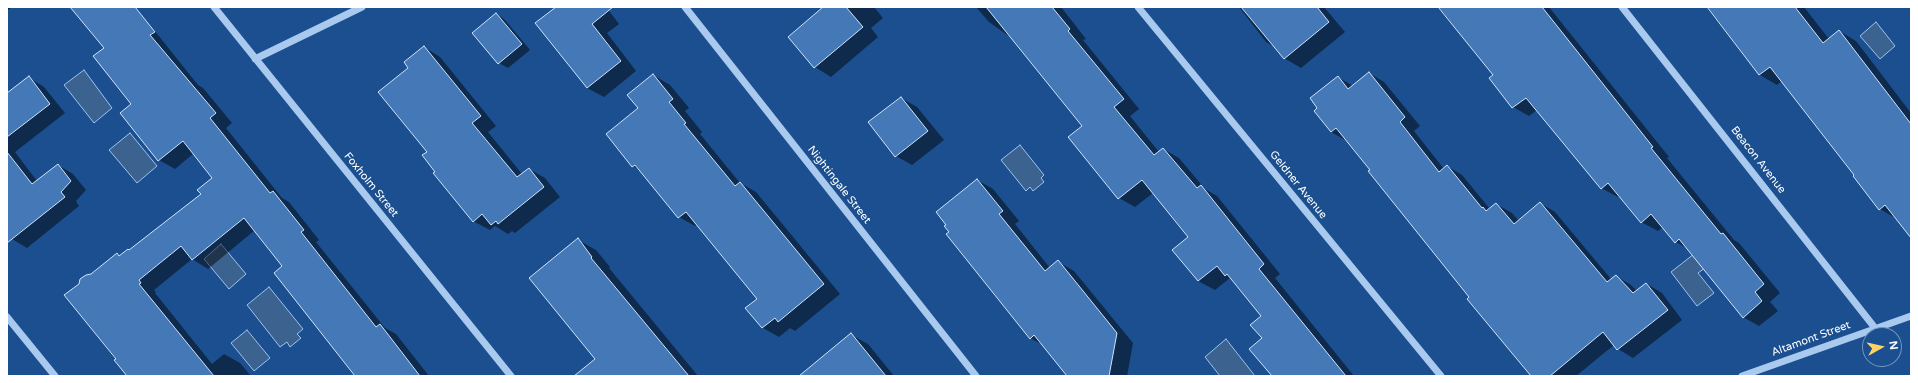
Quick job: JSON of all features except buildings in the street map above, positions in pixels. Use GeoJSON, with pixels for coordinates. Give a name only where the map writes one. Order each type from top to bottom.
{"type":"FeatureCollection","features":[{"type":"Feature","properties":{"kind":"street","name":"Foxholm Street"},"geometry":{"type":"LineString","coordinates":[[214,7],[511,376]]}},
{"type":"Feature","properties":{"kind":"street"},"geometry":{"type":"LineString","coordinates":[[255,59],[362,7]]}},
{"type":"Feature","properties":{"kind":"street","name":"Nightingale Street"},"geometry":{"type":"LineString","coordinates":[[685,7],[976,376]]}},
{"type":"Feature","properties":{"kind":"street","name":"Geldner Avenue"},"geometry":{"type":"LineString","coordinates":[[1138,7],[1441,376]]}},
{"type":"Feature","properties":{"kind":"street","name":"Beacon Avenue"},"geometry":{"type":"LineString","coordinates":[[1622,7],[1874,327]]}},
{"type":"Feature","properties":{"kind":"street","name":"Altamont Street"},"geometry":{"type":"LineString","coordinates":[[1878,327],[1911,316]]}},
{"type":"Feature","properties":{"kind":"street"},"geometry":{"type":"LineString","coordinates":[[7,317],[55,376]]}},
{"type":"Feature","properties":{"kind":"street","name":"Altamont Street"},"geometry":{"type":"LineString","coordinates":[[1742,376],[1862,333]]}},
{"type":"Feature","properties":{"kind":"water"},"geometry":{"type":"Polygon","coordinates":[[[1876,22],[1895,46],[1880,59],[1860,36],[1876,22]]]}},
{"type":"Feature","properties":{"kind":"water"},"geometry":{"type":"Polygon","coordinates":[[[84,70],[112,108],[94,123],[64,85],[84,70]]]}},
{"type":"Feature","properties":{"kind":"water"},"geometry":{"type":"Polygon","coordinates":[[[130,133],[157,166],[137,183],[109,150],[130,133]]]}},
{"type":"Feature","properties":{"kind":"water"},"geometry":{"type":"Polygon","coordinates":[[[1020,145],[1044,175],[1041,178],[1044,182],[1033,191],[1030,187],[1026,191],[1001,160],[1020,145]]]}},
{"type":"Feature","properties":{"kind":"water"},"geometry":{"type":"Polygon","coordinates":[[[221,244],[246,274],[229,289],[204,259],[221,244]]]}},
{"type":"Feature","properties":{"kind":"water"},"geometry":{"type":"Polygon","coordinates":[[[1694,254],[1705,268],[1698,273],[1714,293],[1697,306],[1671,272],[1694,254]]]}},
{"type":"Feature","properties":{"kind":"water"},"geometry":{"type":"Polygon","coordinates":[[[269,287],[303,329],[297,334],[301,338],[290,347],[287,342],[280,347],[247,305],[269,287]]]}},
{"type":"Feature","properties":{"kind":"water"},"geometry":{"type":"Polygon","coordinates":[[[247,330],[270,358],[254,371],[231,343],[247,330]]]}},
{"type":"Feature","properties":{"kind":"water"},"geometry":{"type":"Polygon","coordinates":[[[1226,339],[1255,376],[1220,376],[1205,357],[1226,339]]]}}]}
